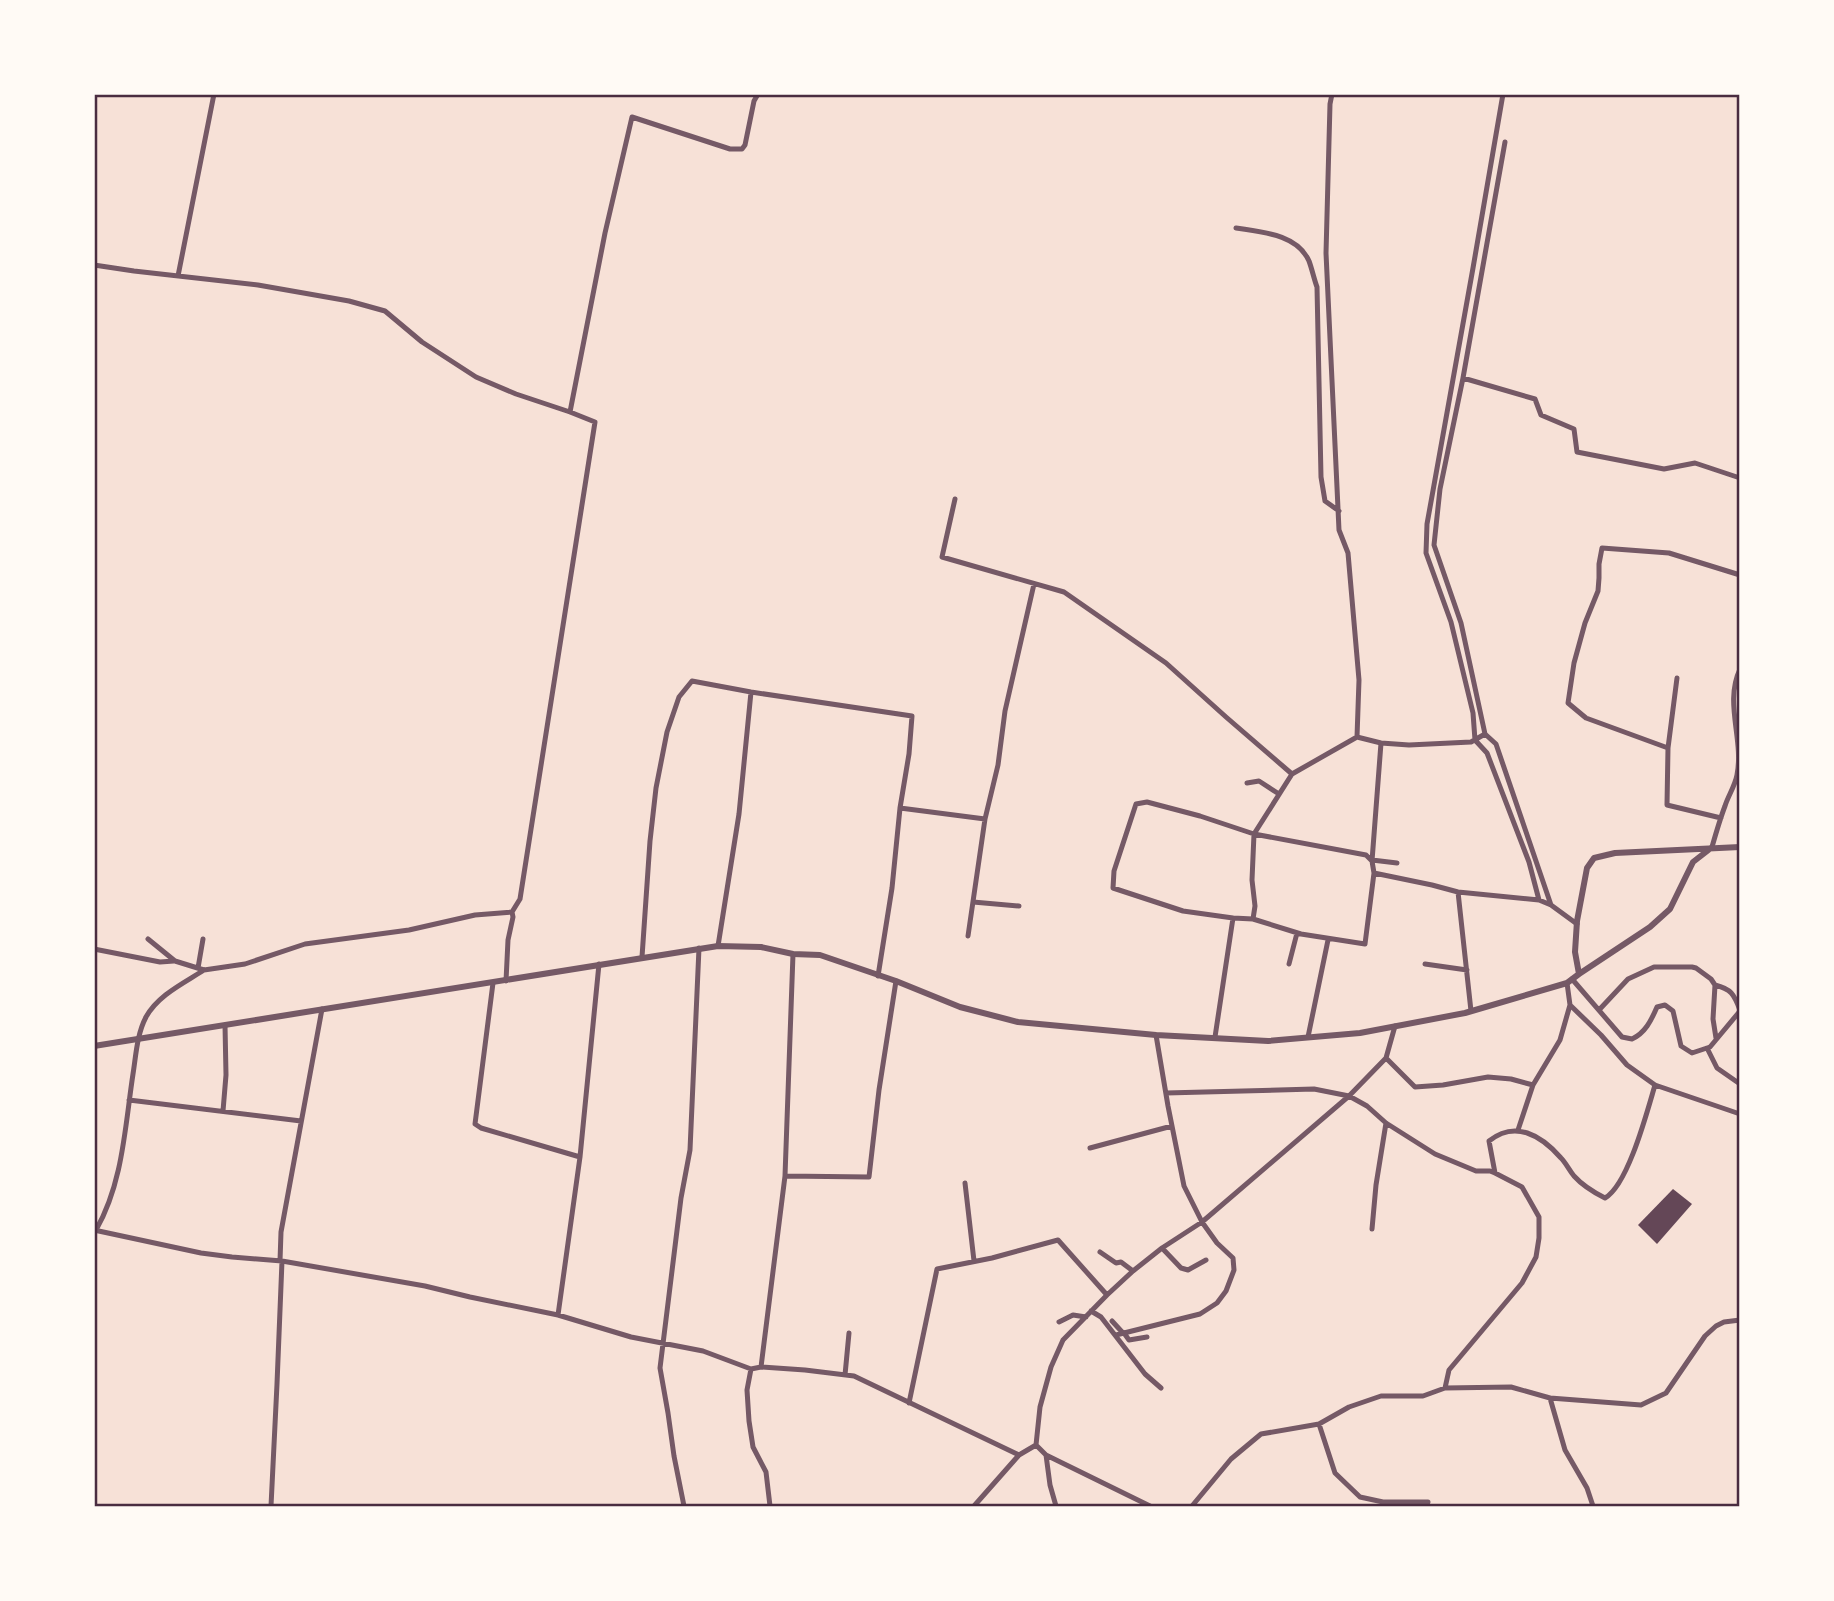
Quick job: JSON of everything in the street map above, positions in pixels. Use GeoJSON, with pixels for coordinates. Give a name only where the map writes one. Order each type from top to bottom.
{"type":"FeatureCollection","features":[{"type":"Feature","properties":{"kind":"street"},"geometry":{"type":"LineString","coordinates":[[178,276],[214,94]]}},
{"type":"Feature","properties":{"kind":"street"},"geometry":{"type":"LineString","coordinates":[[570,412],[605,233],[632,117],[730,149],[742,149],[758,94]]}},
{"type":"Feature","properties":{"kind":"street"},"geometry":{"type":"LineString","coordinates":[[1332,94],[1326,253],[1339,530],[1348,553],[1359,680],[1357,737]]}},
{"type":"Feature","properties":{"kind":"street"},"geometry":{"type":"LineString","coordinates":[[1503,94],[1427,524],[1426,553],[1451,622],[1473,713],[1475,740],[1487,752],[1529,862],[1539,900]]}},
{"type":"Feature","properties":{"kind":"street"},"geometry":{"type":"LineString","coordinates":[[1504,142],[1463,378],[1440,489],[1433,545],[1461,623],[1485,734],[1496,744],[1551,905]]}},
{"type":"Feature","properties":{"kind":"street"},"geometry":{"type":"LineString","coordinates":[[1236,228],[1271,234],[1295,243],[1308,259],[1317,287],[1321,477],[1325,500],[1339,511]]}},
{"type":"Feature","properties":{"kind":"street"},"geometry":{"type":"LineString","coordinates":[[94,265],[284,290],[349,301],[385,311],[422,342],[476,377],[595,422],[520,898],[512,912],[506,981]]}},
{"type":"Feature","properties":{"kind":"street"},"geometry":{"type":"LineString","coordinates":[[1463,378],[1535,399],[1541,415],[1574,429],[1577,452],[1664,469],[1695,463],[1738,477],[1740,469]]}},
{"type":"Feature","properties":{"kind":"street"},"geometry":{"type":"LineString","coordinates":[[955,499],[943,558],[1065,592],[1166,663],[1292,774]]}},
{"type":"Feature","properties":{"kind":"street"},"geometry":{"type":"LineString","coordinates":[[1668,748],[1586,718],[1568,703],[1574,663],[1585,623],[1598,591],[1602,548],[1669,553],[1740,575]]}},
{"type":"Feature","properties":{"kind":"street"},"geometry":{"type":"LineString","coordinates":[[968,936],[985,819],[998,765],[1005,711],[1034,584]]}},
{"type":"Feature","properties":{"kind":"street"},"geometry":{"type":"LineString","coordinates":[[94,1046],[718,946],[761,947],[793,954],[820,955],[960,1007],[1018,1022],[1082,1029],[1268,1041],[1360,1033],[1471,1011],[1570,981],[1650,927],[1671,909],[1693,862],[1712,847],[1737,777],[1738,755],[1732,704],[1734,680],[1740,668]]}},
{"type":"Feature","properties":{"kind":"street"},"geometry":{"type":"LineString","coordinates":[[1677,678],[1668,748],[1667,805],[1721,818]]}},
{"type":"Feature","properties":{"kind":"street"},"geometry":{"type":"LineString","coordinates":[[642,957],[656,788],[667,732],[679,697],[692,681],[912,716],[892,888],[877,976]]}},
{"type":"Feature","properties":{"kind":"street"},"geometry":{"type":"LineString","coordinates":[[718,946],[739,814],[751,692]]}},
{"type":"Feature","properties":{"kind":"street"},"geometry":{"type":"LineString","coordinates":[[1253,919],[1254,834],[1292,774],[1357,737],[1381,743],[1409,745],[1471,742],[1485,734]]}},
{"type":"Feature","properties":{"kind":"street"},"geometry":{"type":"LineString","coordinates":[[1381,743],[1372,860],[1374,873],[1365,944],[1328,940],[1253,919],[1183,911],[1113,888],[1114,872],[1136,804],[1147,802],[1254,834],[1366,855],[1372,860],[1397,863]]}},
{"type":"Feature","properties":{"kind":"street"},"geometry":{"type":"LineString","coordinates":[[1247,783],[1259,781],[1279,794]]}},
{"type":"Feature","properties":{"kind":"street"},"geometry":{"type":"LineString","coordinates":[[900,808],[985,819]]}},
{"type":"Feature","properties":{"kind":"street"},"geometry":{"type":"LineString","coordinates":[[1579,974],[1575,952],[1577,924],[1587,867],[1594,858],[1615,853],[1740,847]]}},
{"type":"Feature","properties":{"kind":"street"},"geometry":{"type":"LineString","coordinates":[[1374,873],[1458,892],[1539,900],[1551,905],[1577,924]]}},
{"type":"Feature","properties":{"kind":"street"},"geometry":{"type":"LineString","coordinates":[[1458,892],[1471,1011]]}},
{"type":"Feature","properties":{"kind":"street"},"geometry":{"type":"LineString","coordinates":[[972,902],[1019,906]]}},
{"type":"Feature","properties":{"kind":"street"},"geometry":{"type":"LineString","coordinates":[[94,949],[160,962],[175,961],[201,969],[245,964],[305,944],[409,930],[475,915],[512,912]]}},
{"type":"Feature","properties":{"kind":"street"},"geometry":{"type":"LineString","coordinates":[[1215,1037],[1233,918]]}},
{"type":"Feature","properties":{"kind":"street"},"geometry":{"type":"LineString","coordinates":[[1289,964],[1297,933]]}},
{"type":"Feature","properties":{"kind":"street"},"geometry":{"type":"LineString","coordinates":[[148,939],[175,961]]}},
{"type":"Feature","properties":{"kind":"street"},"geometry":{"type":"LineString","coordinates":[[201,969],[203,939]]}},
{"type":"Feature","properties":{"kind":"street"},"geometry":{"type":"LineString","coordinates":[[1308,1037],[1328,940]]}},
{"type":"Feature","properties":{"kind":"street"},"geometry":{"type":"LineString","coordinates":[[684,1507],[660,1368],[681,1198],[690,1150],[699,948]]}},
{"type":"Feature","properties":{"kind":"street"},"geometry":{"type":"LineString","coordinates":[[761,1367],[785,1176],[793,954]]}},
{"type":"Feature","properties":{"kind":"street"},"geometry":{"type":"LineString","coordinates":[[558,1315],[580,1157],[599,964]]}},
{"type":"Feature","properties":{"kind":"street"},"geometry":{"type":"LineString","coordinates":[[1425,964],[1467,970]]}},
{"type":"Feature","properties":{"kind":"street"},"geometry":{"type":"LineString","coordinates":[[1599,1010],[1628,979],[1654,967],[1696,968],[1715,985],[1713,1019],[1717,1039]]}},
{"type":"Feature","properties":{"kind":"street"},"geometry":{"type":"LineString","coordinates":[[201,969],[161,998],[146,1017],[139,1038],[115,1185],[104,1216],[95,1230],[201,1252],[281,1261],[425,1286],[558,1315],[631,1337],[703,1351],[751,1369],[761,1367],[854,1376],[1019,1455]]}},
{"type":"Feature","properties":{"kind":"street"},"geometry":{"type":"LineString","coordinates":[[785,1176],[869,1177],[896,981]]}},
{"type":"Feature","properties":{"kind":"street"},"geometry":{"type":"LineString","coordinates":[[1518,1130],[1533,1085],[1560,1040],[1570,1005],[1570,981]]}},
{"type":"Feature","properties":{"kind":"street"},"geometry":{"type":"LineString","coordinates":[[1570,981],[1622,1037],[1632,1040],[1647,1026],[1657,1007],[1665,1005],[1673,1012],[1681,1046],[1692,1053],[1710,1047],[1740,1011],[1727,988],[1715,985]]}},
{"type":"Feature","properties":{"kind":"street"},"geometry":{"type":"LineString","coordinates":[[493,983],[475,1124],[580,1157]]}},
{"type":"Feature","properties":{"kind":"street"},"geometry":{"type":"LineString","coordinates":[[1570,1005],[1627,1065],[1655,1085],[1740,1114]]}},
{"type":"Feature","properties":{"kind":"street"},"geometry":{"type":"LineString","coordinates":[[271,1507],[278,1384],[281,1232],[322,1009]]}},
{"type":"Feature","properties":{"kind":"street"},"geometry":{"type":"LineString","coordinates":[[223,1111],[226,1075],[225,1025]]}},
{"type":"Feature","properties":{"kind":"street"},"geometry":{"type":"LineString","coordinates":[[1036,1446],[1040,1407],[1051,1367],[1063,1340],[1133,1271],[1202,1222],[1349,1096],[1386,1058],[1395,1026]]}},
{"type":"Feature","properties":{"kind":"street"},"geometry":{"type":"LineString","coordinates":[[1116,1335],[1200,1314],[1217,1303],[1226,1291],[1234,1270],[1233,1258],[1217,1244],[1202,1222],[1184,1186],[1156,1035]]}},
{"type":"Feature","properties":{"kind":"street"},"geometry":{"type":"LineString","coordinates":[[1707,1048],[1717,1068],[1740,1084]]}},
{"type":"Feature","properties":{"kind":"street"},"geometry":{"type":"LineString","coordinates":[[1386,1058],[1415,1087],[1488,1077],[1533,1085]]}},
{"type":"Feature","properties":{"kind":"street"},"geometry":{"type":"LineString","coordinates":[[1495,1173],[1489,1141],[1497,1135],[1518,1130],[1531,1134],[1549,1146],[1591,1191],[1605,1198],[1612,1194],[1626,1172],[1655,1085]]}},
{"type":"Feature","properties":{"kind":"street"},"geometry":{"type":"LineString","coordinates":[[1166,1093],[1314,1089],[1349,1096],[1367,1105],[1386,1123],[1436,1154],[1476,1171],[1490,1171],[1522,1187],[1539,1217],[1536,1257],[1522,1283],[1449,1370],[1445,1388]]}},
{"type":"Feature","properties":{"kind":"street"},"geometry":{"type":"LineString","coordinates":[[129,1100],[301,1121]]}},
{"type":"Feature","properties":{"kind":"street"},"geometry":{"type":"LineString","coordinates":[[1372,1229],[1386,1123]]}},
{"type":"Feature","properties":{"kind":"street"},"geometry":{"type":"LineString","coordinates":[[1090,1148],[1172,1126]]}},
{"type":"Feature","properties":{"kind":"street"},"geometry":{"type":"LineString","coordinates":[[965,1183],[974,1261]]}},
{"type":"Feature","properties":{"kind":"street"},"geometry":{"type":"LineString","coordinates":[[909,1403],[937,1269],[1058,1240],[1107,1295]]}},
{"type":"Feature","properties":{"kind":"street"},"geometry":{"type":"LineString","coordinates":[[1162,1248],[1181,1268],[1188,1270],[1206,1260]]}},
{"type":"Feature","properties":{"kind":"street"},"geometry":{"type":"LineString","coordinates":[[1100,1252],[1133,1271]]}},
{"type":"Feature","properties":{"kind":"street"},"geometry":{"type":"LineString","coordinates":[[1059,1322],[1073,1315],[1089,1314],[1101,1317],[1145,1374],[1161,1388]]}},
{"type":"Feature","properties":{"kind":"street"},"geometry":{"type":"LineString","coordinates":[[1192,1507],[1231,1459],[1261,1434],[1320,1424],[1349,1407],[1381,1396],[1423,1396],[1445,1388],[1511,1387],[1550,1398],[1641,1405],[1666,1394],[1705,1336],[1716,1326],[1740,1320]]}},
{"type":"Feature","properties":{"kind":"street"},"geometry":{"type":"LineString","coordinates":[[1112,1321],[1129,1340],[1147,1337]]}},
{"type":"Feature","properties":{"kind":"street"},"geometry":{"type":"LineString","coordinates":[[845,1375],[849,1333]]}},
{"type":"Feature","properties":{"kind":"street"},"geometry":{"type":"LineString","coordinates":[[751,1369],[747,1390],[749,1421],[753,1447],[766,1472],[770,1507]]}},
{"type":"Feature","properties":{"kind":"street"},"geometry":{"type":"LineString","coordinates":[[1550,1398],[1565,1450],[1587,1488],[1593,1507]]}},
{"type":"Feature","properties":{"kind":"street"},"geometry":{"type":"LineString","coordinates":[[1320,1424],[1335,1473],[1360,1497],[1382,1502],[1428,1502]]}},
{"type":"Feature","properties":{"kind":"street"},"geometry":{"type":"LineString","coordinates":[[1036,1446],[1046,1455],[1150,1507]]}},
{"type":"Feature","properties":{"kind":"street"},"geometry":{"type":"LineString","coordinates":[[974,1507],[1019,1455],[1036,1446]]}},
{"type":"Feature","properties":{"kind":"street"},"geometry":{"type":"LineString","coordinates":[[1046,1455],[1056,1507]]}},
{"type":"Feature","properties":{"kind":"building"},"geometry":{"type":"Polygon","coordinates":[[[1673,1189],[1692,1204],[1657,1244],[1638,1225],[1673,1189]]]}}]}
